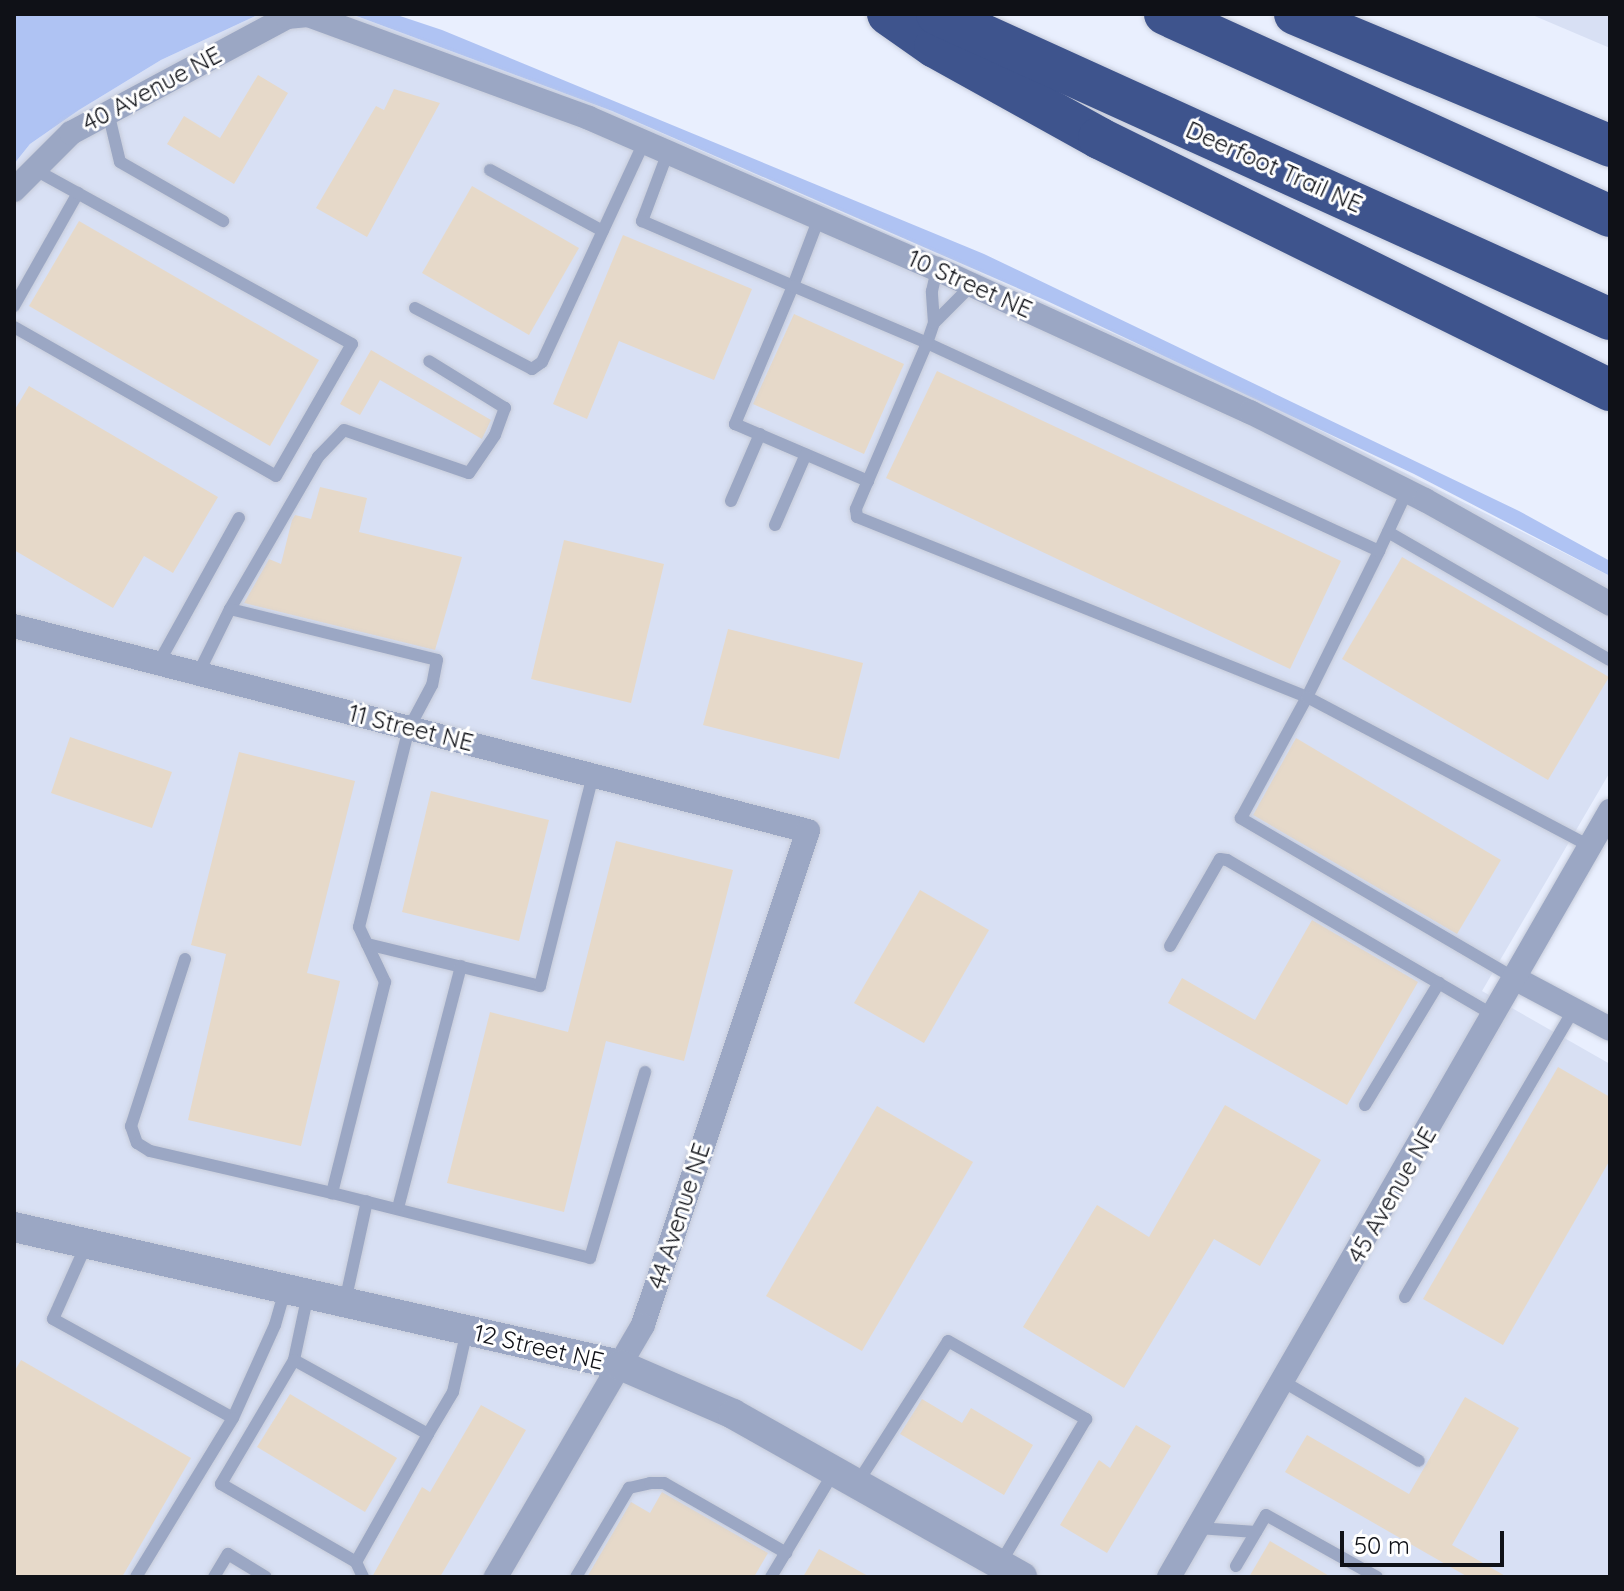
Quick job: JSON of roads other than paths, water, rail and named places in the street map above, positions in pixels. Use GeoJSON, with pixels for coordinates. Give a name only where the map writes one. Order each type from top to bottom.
{"type":"FeatureCollection","features":[{"type":"Feature","properties":{"kind":"highway"},"geometry":{"type":"LineString","coordinates":[[888,14],[935,47],[1099,138],[1610,390]]}},
{"type":"Feature","properties":{"kind":"highway","name":"Deerfoot Trail NE"},"geometry":{"type":"LineString","coordinates":[[937,14],[1610,319]]}},
{"type":"Feature","properties":{"kind":"highway"},"geometry":{"type":"LineString","coordinates":[[1165,14],[1610,216]]}},
{"type":"Feature","properties":{"kind":"highway"},"geometry":{"type":"LineString","coordinates":[[1295,14],[1610,146]]}},
{"type":"Feature","properties":{"kind":"highway"},"geometry":{"type":"LineString","coordinates":[[1562,124],[1610,138]]}},
{"type":"Feature","properties":{"kind":"street","name":"40 Avenue NE"},"geometry":{"type":"LineString","coordinates":[[14,190],[71,133],[287,17],[308,15]]}},
{"type":"Feature","properties":{"kind":"street","name":"10 Street NE"},"geometry":{"type":"LineString","coordinates":[[308,15],[644,142],[937,269],[1250,412],[1407,491],[1610,604]]}},
{"type":"Feature","properties":{"kind":"street","name":"11 Street NE"},"geometry":{"type":"LineString","coordinates":[[14,626],[808,831]]}},
{"type":"Feature","properties":{"kind":"street","name":"45 Avenue NE"},"geometry":{"type":"LineString","coordinates":[[1169,1577],[1495,1016],[1610,811]]}},
{"type":"Feature","properties":{"kind":"street","name":"44 Avenue NE"},"geometry":{"type":"LineString","coordinates":[[496,1577],[643,1325],[808,831]]}},
{"type":"Feature","properties":{"kind":"street"},"geometry":{"type":"LineString","coordinates":[[1516,979],[1610,1029]]}},
{"type":"Feature","properties":{"kind":"street","name":"12 Street NE"},"geometry":{"type":"LineString","coordinates":[[14,1227],[620,1365],[733,1414],[1011,1570]]}},
{"type":"Feature","properties":{"kind":"lane"},"geometry":{"type":"LineString","coordinates":[[108,112],[120,162],[223,221]]}},
{"type":"Feature","properties":{"kind":"lane"},"geometry":{"type":"LineString","coordinates":[[415,308],[532,369],[542,362],[644,142]]}},
{"type":"Feature","properties":{"kind":"lane"},"geometry":{"type":"LineString","coordinates":[[668,152],[642,221],[927,343],[1379,551]]}},
{"type":"Feature","properties":{"kind":"lane"},"geometry":{"type":"LineString","coordinates":[[14,327],[276,476],[352,344],[33,168]]}},
{"type":"Feature","properties":{"kind":"lane"},"geometry":{"type":"LineString","coordinates":[[490,170],[603,231]]}},
{"type":"Feature","properties":{"kind":"lane"},"geometry":{"type":"LineString","coordinates":[[14,306],[78,193]]}},
{"type":"Feature","properties":{"kind":"lane"},"geometry":{"type":"LineString","coordinates":[[819,218],[735,424],[868,481]]}},
{"type":"Feature","properties":{"kind":"lane"},"geometry":{"type":"LineString","coordinates":[[937,269],[932,291],[934,323],[856,509],[867,524],[1307,697],[1590,846]]}},
{"type":"Feature","properties":{"kind":"lane"},"geometry":{"type":"LineString","coordinates":[[934,323],[972,285]]}},
{"type":"Feature","properties":{"kind":"lane"},"geometry":{"type":"LineString","coordinates":[[198,674],[230,609],[318,457],[344,430],[469,473],[495,435],[505,408],[429,361]]}},
{"type":"Feature","properties":{"kind":"lane"},"geometry":{"type":"LineString","coordinates":[[731,501],[760,434]]}},
{"type":"Feature","properties":{"kind":"lane"},"geometry":{"type":"LineString","coordinates":[[775,525],[806,454]]}},
{"type":"Feature","properties":{"kind":"lane"},"geometry":{"type":"LineString","coordinates":[[1407,491],[1307,697],[1241,818],[1516,979]]}},
{"type":"Feature","properties":{"kind":"lane"},"geometry":{"type":"LineString","coordinates":[[158,664],[239,518]]}},
{"type":"Feature","properties":{"kind":"lane"},"geometry":{"type":"LineString","coordinates":[[1388,532],[1610,660]]}},
{"type":"Feature","properties":{"kind":"lane"},"geometry":{"type":"LineString","coordinates":[[230,609],[437,660],[432,685],[409,728],[359,927],[385,982],[332,1193]]}},
{"type":"Feature","properties":{"kind":"lane"},"geometry":{"type":"LineString","coordinates":[[367,944],[540,986],[593,775]]}},
{"type":"Feature","properties":{"kind":"lane"},"geometry":{"type":"LineString","coordinates":[[1170,946],[1220,859],[1495,1016]]}},
{"type":"Feature","properties":{"kind":"lane"},"geometry":{"type":"LineString","coordinates":[[185,959],[131,1126],[137,1143],[150,1151],[398,1208],[590,1258],[645,1072]]}},
{"type":"Feature","properties":{"kind":"lane"},"geometry":{"type":"LineString","coordinates":[[398,1208],[461,966]]}},
{"type":"Feature","properties":{"kind":"lane"},"geometry":{"type":"LineString","coordinates":[[1365,1105],[1439,983]]}},
{"type":"Feature","properties":{"kind":"lane"},"geometry":{"type":"LineString","coordinates":[[1405,1297],[1574,1009]]}},
{"type":"Feature","properties":{"kind":"lane"},"geometry":{"type":"LineString","coordinates":[[345,1302],[367,1201]]}},
{"type":"Feature","properties":{"kind":"lane"},"geometry":{"type":"LineString","coordinates":[[87,1243],[53,1319],[233,1418]]}},
{"type":"Feature","properties":{"kind":"lane"},"geometry":{"type":"LineString","coordinates":[[296,1291],[294,1360],[221,1484],[356,1562],[363,1577]]}},
{"type":"Feature","properties":{"kind":"lane"},"geometry":{"type":"LineString","coordinates":[[136,1577],[233,1418],[275,1325],[296,1291]]}},
{"type":"Feature","properties":{"kind":"lane"},"geometry":{"type":"LineString","coordinates":[[356,1562],[453,1392],[467,1330]]}},
{"type":"Feature","properties":{"kind":"lane"},"geometry":{"type":"LineString","coordinates":[[771,1577],[948,1341],[1086,1419],[1011,1570]]}},
{"type":"Feature","properties":{"kind":"lane"},"geometry":{"type":"LineString","coordinates":[[294,1360],[428,1434]]}},
{"type":"Feature","properties":{"kind":"lane"},"geometry":{"type":"LineString","coordinates":[[1284,1382],[1419,1461]]}},
{"type":"Feature","properties":{"kind":"lane"},"geometry":{"type":"LineString","coordinates":[[576,1577],[629,1488],[650,1483],[664,1483],[786,1553]]}},
{"type":"Feature","properties":{"kind":"lane"},"geometry":{"type":"LineString","coordinates":[[1236,1566],[1266,1515],[1377,1577]]}},
{"type":"Feature","properties":{"kind":"lane"},"geometry":{"type":"LineString","coordinates":[[1198,1528],[1256,1532]]}},
{"type":"Feature","properties":{"kind":"lane"},"geometry":{"type":"LineString","coordinates":[[214,1577],[228,1554],[266,1577]]}}]}
